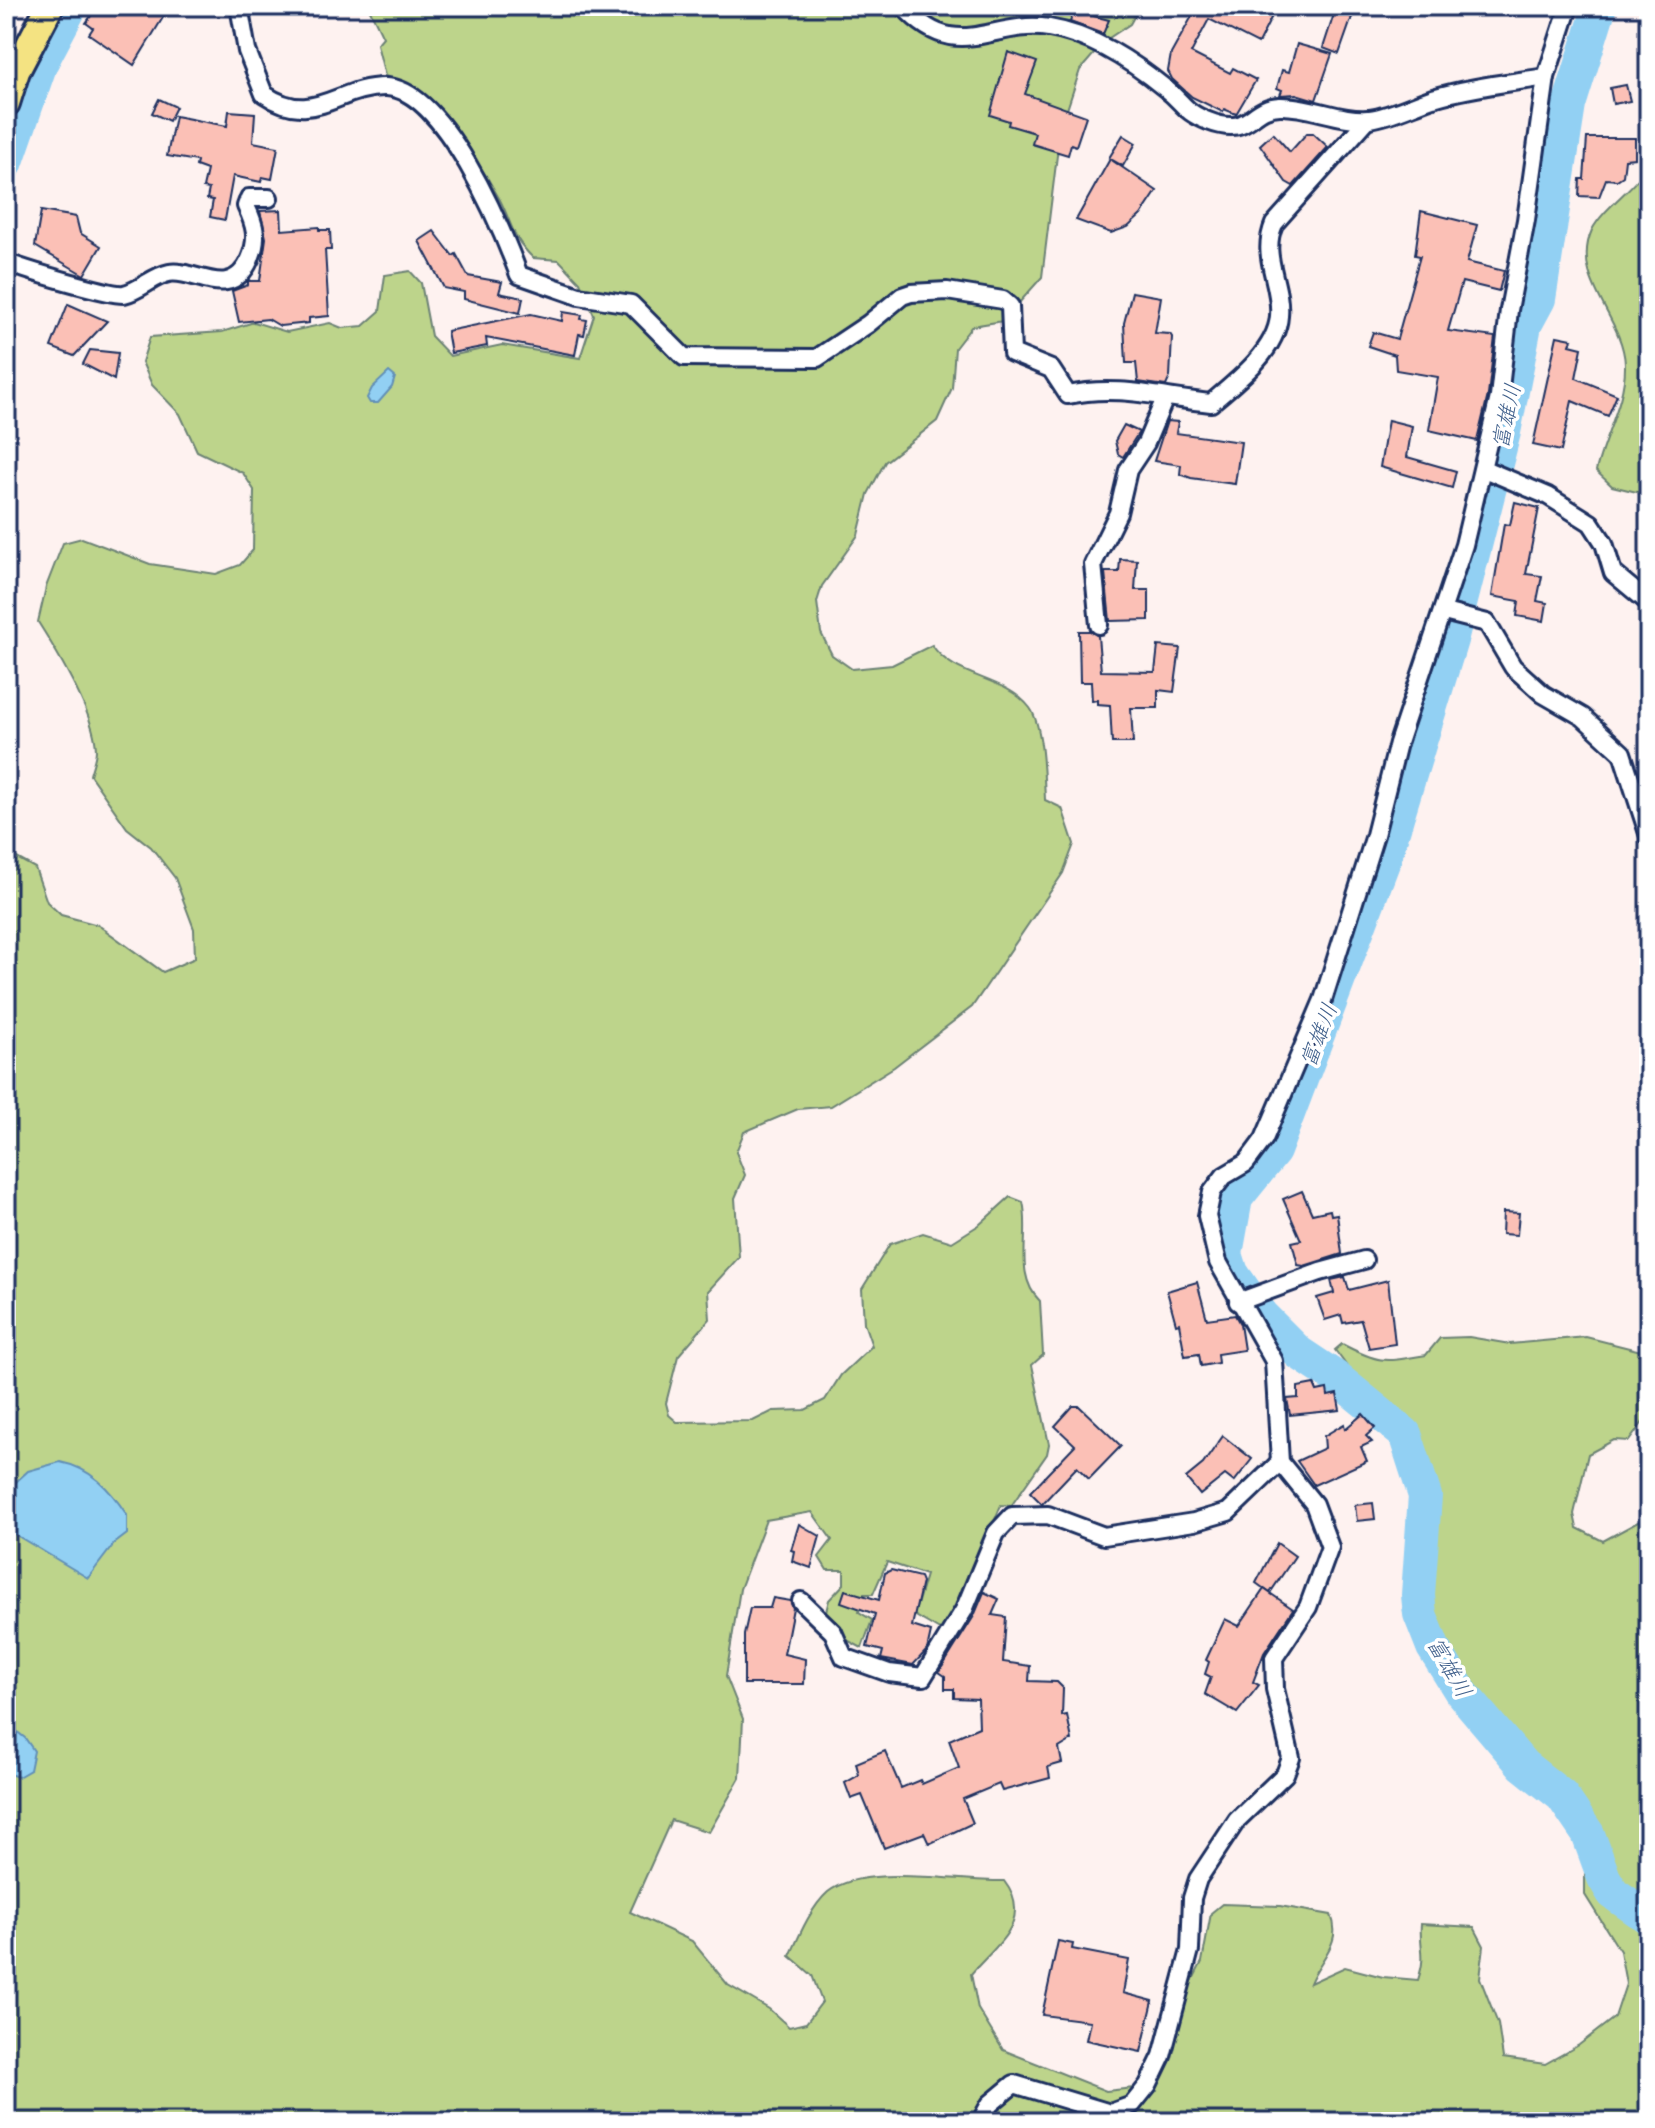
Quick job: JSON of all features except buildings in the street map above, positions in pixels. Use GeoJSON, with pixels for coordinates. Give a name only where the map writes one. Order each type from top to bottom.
{"type":"FeatureCollection","features":[{"type":"Feature","properties":{"kind":"main road"},"geometry":{"type":"LineString","coordinates":[[6,103],[16,71],[50,6]]}},
{"type":"Feature","properties":{"kind":"street"},"geometry":{"type":"LineString","coordinates":[[239,6],[247,51],[264,94],[293,109],[315,108],[383,87],[404,90],[445,130],[480,182],[519,275],[579,296],[631,304],[684,357],[817,358],[826,355],[902,296],[947,291],[1003,300],[1010,306],[1012,353],[1051,369],[1068,395],[1089,390],[1152,392],[1165,398],[1211,403],[1248,368],[1275,334],[1280,314],[1269,262],[1268,238],[1283,213],[1368,119]]}},
{"type":"Feature","properties":{"kind":"street"},"geometry":{"type":"LineString","coordinates":[[903,6],[916,20],[939,32],[965,39],[1047,27],[1070,33],[1120,55],[1172,93],[1185,111],[1228,128],[1246,125],[1260,113],[1278,105],[1368,119],[1435,98],[1546,77]]}},
{"type":"Feature","properties":{"kind":"street"},"geometry":{"type":"LineString","coordinates":[[980,2122],[990,2104],[1014,2084],[1110,2113],[1132,2105],[1148,2085],[1162,2056],[1190,1950],[1192,1898],[1198,1879],[1237,1820],[1285,1774],[1291,1758],[1275,1689],[1274,1658],[1308,1607],[1330,1547],[1314,1504],[1280,1462],[1274,1361],[1238,1302],[1210,1238],[1207,1216],[1212,1192],[1224,1176],[1246,1163],[1264,1139],[1323,1000],[1375,835],[1398,743],[1448,613],[1499,397],[1509,310],[1526,220],[1546,77],[1569,6]]}},
{"type":"Feature","properties":{"kind":"street"},"geometry":{"type":"LineString","coordinates":[[6,262],[26,271],[121,295],[172,272],[218,281],[233,278],[245,269],[256,242],[256,231],[246,206],[249,198],[269,198]]}},
{"type":"Feature","properties":{"kind":"street"},"geometry":{"type":"LineString","coordinates":[[1099,625],[1093,564],[1118,513],[1128,470],[1146,443],[1165,398]]}},
{"type":"Feature","properties":{"kind":"street"},"geometry":{"type":"LineString","coordinates":[[1484,469],[1548,496],[1591,523],[1604,543],[1613,573],[1649,603]]}},
{"type":"Feature","properties":{"kind":"street"},"geometry":{"type":"LineString","coordinates":[[1448,613],[1487,623],[1513,667],[1543,694],[1583,717],[1622,753],[1649,836]]}},
{"type":"Feature","properties":{"kind":"street"},"geometry":{"type":"LineString","coordinates":[[1238,1302],[1364,1260]]}},
{"type":"Feature","properties":{"kind":"street"},"geometry":{"type":"LineString","coordinates":[[801,1601],[833,1632],[844,1657],[865,1667],[923,1677],[964,1610],[996,1533],[1012,1516],[1048,1515],[1104,1536],[1194,1522],[1228,1512],[1280,1462]]}},
{"type":"Feature","properties":{"kind":"green space"},"geometry":{"type":"Polygon","coordinates":[[[368,6],[1140,6],[1130,24],[1106,40],[1080,70],[1060,131],[1042,277],[1003,321],[972,326],[955,348],[952,388],[937,421],[885,462],[868,494],[858,535],[822,586],[817,602],[821,633],[832,655],[852,669],[892,665],[932,645],[954,665],[1020,697],[1030,708],[1038,727],[1045,800],[1062,808],[1074,844],[1063,873],[972,1007],[894,1067],[831,1106],[798,1109],[744,1132],[736,1152],[745,1175],[735,1198],[739,1257],[708,1291],[710,1319],[678,1356],[666,1403],[669,1415],[677,1422],[753,1421],[773,1411],[805,1410],[825,1400],[841,1375],[872,1346],[864,1323],[862,1289],[890,1244],[923,1233],[952,1242],[979,1225],[1010,1197],[1023,1202],[1027,1279],[1040,1301],[1043,1355],[1032,1365],[1049,1444],[1047,1454],[1011,1506],[1001,1505],[956,1612],[943,1632],[914,1615],[926,1575],[887,1562],[873,1594],[864,1594],[859,1612],[872,1620],[862,1648],[845,1639],[825,1615],[829,1600],[844,1584],[844,1570],[827,1570],[819,1557],[832,1540],[812,1512],[766,1520],[740,1589],[726,1676],[743,1719],[740,1778],[709,1832],[671,1820],[630,1912],[692,1941],[728,1985],[769,2009],[789,2027],[806,2023],[822,2002],[812,1975],[790,1956],[811,1914],[828,1892],[844,1883],[887,1876],[1004,1881],[1012,1895],[1014,1920],[1001,1942],[971,1974],[978,2009],[1003,2050],[1106,2091],[1134,2088],[1163,2064],[1180,2025],[1188,1989],[1202,1962],[1211,1913],[1222,1904],[1280,1906],[1331,1915],[1334,1925],[1332,1942],[1310,1983],[1345,1967],[1383,1977],[1418,1980],[1422,1957],[1421,1924],[1474,1927],[1484,1946],[1480,1978],[1498,2024],[1503,2058],[1545,2064],[1579,2045],[1615,2017],[1626,1984],[1620,1951],[1585,1895],[1585,1857],[1562,1791],[1521,1755],[1479,1709],[1434,1638],[1427,1549],[1433,1512],[1426,1453],[1405,1415],[1360,1384],[1335,1350],[1342,1344],[1374,1358],[1391,1360],[1426,1355],[1440,1338],[1469,1337],[1510,1344],[1586,1337],[1649,1353],[1649,1414],[1629,1441],[1614,1440],[1588,1454],[1574,1514],[1577,1528],[1603,1541],[1649,1516],[1649,2122],[19,2122],[6,2112],[6,852],[35,868],[47,902],[61,915],[98,925],[163,972],[195,958],[194,929],[175,878],[151,847],[127,828],[90,775],[96,750],[89,719],[74,684],[38,622],[46,587],[63,543],[82,538],[150,564],[216,574],[240,565],[253,550],[254,490],[243,473],[197,451],[180,414],[152,385],[142,362],[150,337],[222,332],[254,322],[287,332],[330,323],[342,328],[363,326],[380,311],[385,275],[410,271],[421,283],[431,336],[450,356],[502,345],[580,358],[594,315],[580,282],[559,260],[533,258],[520,243],[490,183],[452,128],[420,95],[385,76],[377,44],[383,37],[368,6]]]}},
{"type":"Feature","properties":{"kind":"green space"},"geometry":{"type":"Polygon","coordinates":[[[1649,165],[1649,495],[1612,486],[1596,471],[1622,391],[1625,364],[1616,330],[1592,282],[1587,248],[1597,222],[1649,165]]]}},
{"type":"Feature","properties":{"kind":"water"},"geometry":{"type":"Polygon","coordinates":[[[389,372],[395,377],[392,387],[378,403],[370,403],[367,398],[372,388],[389,372]]]}},
{"type":"Feature","properties":{"kind":"water"},"geometry":{"type":"Polygon","coordinates":[[[60,1462],[81,1469],[99,1481],[127,1515],[127,1534],[114,1544],[88,1578],[6,1529],[6,1491],[28,1471],[60,1462]]]}},
{"type":"Feature","properties":{"kind":"water"},"geometry":{"type":"Polygon","coordinates":[[[6,1723],[25,1738],[34,1751],[30,1770],[18,1777],[6,1773],[6,1723]]]}},
{"type":"Feature","properties":{"kind":"waterway"},"geometry":{"type":"LineString","coordinates":[[6,164],[41,63],[71,6]]}},
{"type":"Feature","properties":{"kind":"waterway","name":"富雄川"},"geometry":{"type":"LineString","coordinates":[[1600,6],[1569,105],[1539,299],[1525,325],[1504,432],[1451,640],[1384,860],[1274,1151],[1236,1198],[1226,1254],[1232,1273],[1261,1315],[1299,1353],[1335,1377],[1405,1434],[1425,1496],[1418,1595],[1420,1614],[1433,1647],[1461,1692],[1523,1765],[1562,1796],[1588,1834],[1604,1878],[1613,1893],[1649,1918]]}}]}
